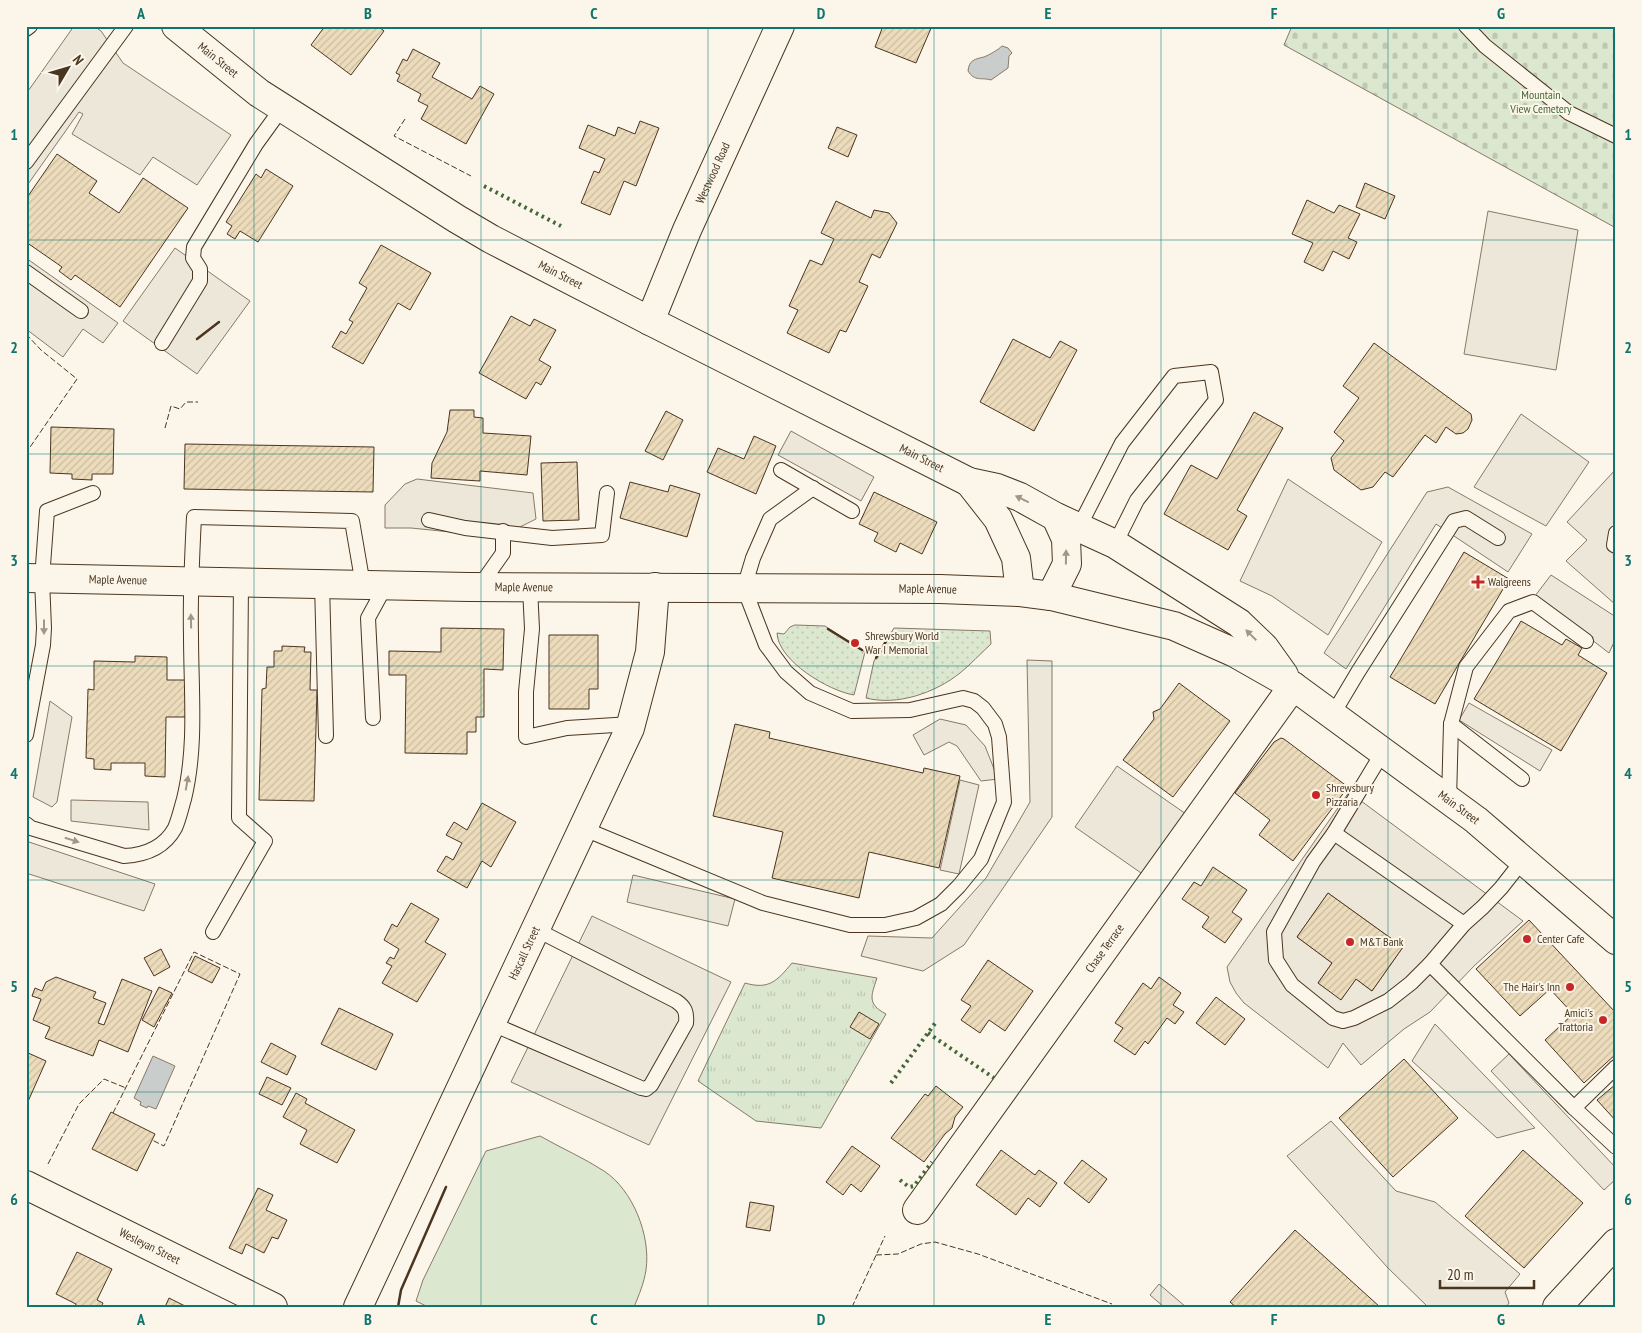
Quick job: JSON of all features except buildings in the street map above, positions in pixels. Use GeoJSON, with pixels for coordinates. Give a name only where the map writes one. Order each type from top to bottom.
{"type":"FeatureCollection","features":[{"type":"Feature","properties":{"kind":"main road","name":"Main Street"},"geometry":{"type":"LineString","coordinates":[[176,26],[259,93],[457,219],[650,321],[969,482],[997,488],[1020,497],[1115,544],[1239,623],[1264,648],[1293,686]]}},
{"type":"Feature","properties":{"kind":"main road","name":"Westwood Road"},"geometry":{"type":"LineString","coordinates":[[650,321],[688,230],[780,26]]}},
{"type":"Feature","properties":{"kind":"main road","name":"Main Street"},"geometry":{"type":"LineString","coordinates":[[969,482],[998,519],[1016,558],[1020,592],[1051,596],[1174,626],[1236,652],[1293,686],[1476,820],[1616,940]]}},
{"type":"Feature","properties":{"kind":"main road"},"geometry":{"type":"LineString","coordinates":[[1051,596],[1066,564],[1068,522]]}},
{"type":"Feature","properties":{"kind":"main road","name":"Maple Avenue"},"geometry":{"type":"LineString","coordinates":[[34,578],[479,587],[940,589],[1020,592]]}},
{"type":"Feature","properties":{"kind":"main road","name":"Hascall Street"},"geometry":{"type":"LineString","coordinates":[[358,1307],[631,724],[650,652],[655,587]]}},
{"type":"Feature","properties":{"kind":"main road","name":"Chase Terrace"},"geometry":{"type":"LineString","coordinates":[[917,1210],[1293,686]]}},
{"type":"Feature","properties":{"kind":"main road","name":"Wesleyan Street"},"geometry":{"type":"LineString","coordinates":[[26,1184],[273,1307]]}},
{"type":"Feature","properties":{"kind":"main road"},"geometry":{"type":"LineString","coordinates":[[1557,1307],[1616,1243]]}},
{"type":"Feature","properties":{"kind":"lane"},"geometry":{"type":"LineString","coordinates":[[26,29],[30,26]]}},
{"type":"Feature","properties":{"kind":"lane"},"geometry":{"type":"LineString","coordinates":[[26,162],[126,26]]}},
{"type":"Feature","properties":{"kind":"lane"},"geometry":{"type":"LineString","coordinates":[[1466,26],[1485,46],[1569,113],[1616,136]]}},
{"type":"Feature","properties":{"kind":"lane"},"geometry":{"type":"LineString","coordinates":[[162,343],[200,281],[200,269],[193,258],[194,247],[256,144],[282,108]]}},
{"type":"Feature","properties":{"kind":"lane"},"geometry":{"type":"LineString","coordinates":[[26,272],[81,311]]}},
{"type":"Feature","properties":{"kind":"lane"},"geometry":{"type":"LineString","coordinates":[[1068,522],[1122,443],[1174,376],[1211,372],[1216,400],[1136,500],[1115,544]]}},
{"type":"Feature","properties":{"kind":"lane"},"geometry":{"type":"LineString","coordinates":[[781,470],[852,511]]}},
{"type":"Feature","properties":{"kind":"lane"},"geometry":{"type":"LineString","coordinates":[[582,828],[763,903],[850,925],[886,924],[916,918],[941,904],[981,859],[1004,802],[998,736],[995,724],[983,708],[974,701],[964,698],[910,710],[852,711],[810,693],[786,672],[766,645],[744,588],[753,558],[770,519],[813,488]]}},
{"type":"Feature","properties":{"kind":"lane"},"geometry":{"type":"LineString","coordinates":[[26,735],[43,645],[44,628],[34,578],[47,511],[93,493]]}},
{"type":"Feature","properties":{"kind":"lane"},"geometry":{"type":"LineString","coordinates":[[429,520],[465,528],[552,538],[602,535],[607,493]]}},
{"type":"Feature","properties":{"kind":"lane"},"geometry":{"type":"LineString","coordinates":[[26,824],[31,828],[124,856],[138,855],[151,851],[164,842],[174,828],[187,786],[192,748],[190,582],[194,517],[352,521],[374,585],[368,618],[373,718]]}},
{"type":"Feature","properties":{"kind":"lane"},"geometry":{"type":"LineString","coordinates":[[1333,714],[1454,521],[1466,518],[1498,538]]}},
{"type":"Feature","properties":{"kind":"lane"},"geometry":{"type":"LineString","coordinates":[[479,587],[503,553],[503,531]]}},
{"type":"Feature","properties":{"kind":"lane"},"geometry":{"type":"LineString","coordinates":[[1616,533],[1614,545],[1616,546]]}},
{"type":"Feature","properties":{"kind":"lane"},"geometry":{"type":"LineString","coordinates":[[213,932],[265,842],[239,818],[241,582]]}},
{"type":"Feature","properties":{"kind":"lane"},"geometry":{"type":"LineString","coordinates":[[322,584],[326,736]]}},
{"type":"Feature","properties":{"kind":"lane"},"geometry":{"type":"LineString","coordinates":[[530,587],[532,629],[526,692],[526,737],[567,728],[631,724]]}},
{"type":"Feature","properties":{"kind":"lane"},"geometry":{"type":"LineString","coordinates":[[1449,800],[1451,724],[1466,667],[1509,610],[1534,602],[1586,641]]}},
{"type":"Feature","properties":{"kind":"lane"},"geometry":{"type":"LineString","coordinates":[[1451,724],[1522,779]]}},
{"type":"Feature","properties":{"kind":"lane"},"geometry":{"type":"LineString","coordinates":[[1384,752],[1334,833],[1313,862],[1274,932],[1276,960],[1292,985],[1333,1018],[1343,1021],[1388,1001],[1418,977],[1464,924],[1489,901],[1523,860]]}},
{"type":"Feature","properties":{"kind":"lane"},"geometry":{"type":"LineString","coordinates":[[1334,833],[1464,924]]}},
{"type":"Feature","properties":{"kind":"lane"},"geometry":{"type":"LineString","coordinates":[[490,1023],[646,1089],[651,1084],[686,1023],[686,1012],[676,1001],[535,929]]}},
{"type":"Feature","properties":{"kind":"lane"},"geometry":{"type":"LineString","coordinates":[[1430,964],[1616,1148]]}},
{"type":"Feature","properties":{"kind":"lane"},"geometry":{"type":"LineString","coordinates":[[1574,1108],[1616,1067]]}},
{"type":"Feature","properties":{"kind":"green space","name":"Mountain View Cemetery"},"geometry":{"type":"Polygon","coordinates":[[[1292,26],[1616,26],[1616,228],[1284,45],[1292,26]]]}},
{"type":"Feature","properties":{"kind":"green space"},"geometry":{"type":"Polygon","coordinates":[[[795,625],[825,626],[865,652],[854,695],[832,688],[819,681],[795,664],[786,654],[780,644],[777,633],[784,634],[790,627],[795,625]]]}},
{"type":"Feature","properties":{"kind":"green space"},"geometry":{"type":"Polygon","coordinates":[[[894,628],[990,631],[991,644],[960,673],[927,692],[903,699],[878,700],[866,698],[874,661],[894,628]]]}},
{"type":"Feature","properties":{"kind":"green space"},"geometry":{"type":"Polygon","coordinates":[[[792,963],[877,978],[872,995],[873,1003],[886,1014],[821,1128],[756,1121],[698,1081],[745,983],[760,985],[772,982],[782,975],[792,963]]]}},
{"type":"Feature","properties":{"kind":"green space"},"geometry":{"type":"Polygon","coordinates":[[[540,1136],[604,1171],[624,1190],[631,1202],[643,1229],[647,1257],[644,1280],[634,1307],[428,1307],[416,1301],[423,1280],[486,1151],[540,1136]]]}},
{"type":"Feature","properties":{"kind":"shaded area"},"geometry":{"type":"Polygon","coordinates":[[[74,26],[94,26],[101,31],[123,63],[231,135],[197,185],[153,157],[140,175],[72,134],[83,114],[79,112],[26,187],[26,94],[74,26]]]}},
{"type":"Feature","properties":{"kind":"shaded area"},"geometry":{"type":"Polygon","coordinates":[[[1002,46],[1008,48],[1012,53],[1009,56],[1008,68],[991,80],[973,77],[968,71],[971,62],[991,54],[1002,46]]]}},
{"type":"Feature","properties":{"kind":"shaded area"},"geometry":{"type":"Polygon","coordinates":[[[1488,211],[1578,230],[1556,370],[1464,354],[1488,211]]]}},
{"type":"Feature","properties":{"kind":"shaded area"},"geometry":{"type":"Polygon","coordinates":[[[175,248],[250,301],[197,374],[123,321],[175,248]]]}},
{"type":"Feature","properties":{"kind":"shaded area"},"geometry":{"type":"Polygon","coordinates":[[[26,258],[118,323],[103,343],[83,329],[63,357],[26,329],[26,258]]]}},
{"type":"Feature","properties":{"kind":"shaded area"},"geometry":{"type":"Polygon","coordinates":[[[1521,414],[1589,462],[1546,526],[1474,487],[1521,414]]]}},
{"type":"Feature","properties":{"kind":"shaded area"},"geometry":{"type":"Polygon","coordinates":[[[791,431],[874,477],[861,501],[778,455],[791,431]]]}},
{"type":"Feature","properties":{"kind":"shaded area"},"geometry":{"type":"Polygon","coordinates":[[[1616,469],[1616,605],[1566,561],[1587,540],[1567,522],[1616,469]]]}},
{"type":"Feature","properties":{"kind":"shaded area"},"geometry":{"type":"Polygon","coordinates":[[[417,479],[533,493],[536,519],[500,537],[411,528],[385,528],[385,505],[405,484],[417,479]]]}},
{"type":"Feature","properties":{"kind":"shaded area"},"geometry":{"type":"Polygon","coordinates":[[[1288,479],[1382,542],[1328,635],[1272,596],[1240,581],[1288,479]]]}},
{"type":"Feature","properties":{"kind":"shaded area"},"geometry":{"type":"Polygon","coordinates":[[[1448,487],[1532,534],[1508,572],[1436,524],[1346,669],[1324,653],[1427,492],[1448,487]]]}},
{"type":"Feature","properties":{"kind":"shaded area"},"geometry":{"type":"Polygon","coordinates":[[[1551,575],[1616,617],[1616,638],[1609,653],[1535,596],[1551,575]]]}},
{"type":"Feature","properties":{"kind":"shaded area"},"geometry":{"type":"Polygon","coordinates":[[[1027,660],[1052,661],[1052,817],[964,945],[923,971],[861,956],[868,936],[932,938],[986,878],[1030,802],[1027,660]]]}},
{"type":"Feature","properties":{"kind":"shaded area"},"geometry":{"type":"Polygon","coordinates":[[[50,701],[72,717],[57,802],[52,807],[33,797],[50,701]]]}},
{"type":"Feature","properties":{"kind":"shaded area"},"geometry":{"type":"Polygon","coordinates":[[[1469,703],[1552,750],[1540,771],[1459,720],[1469,703]]]}},
{"type":"Feature","properties":{"kind":"shaded area"},"geometry":{"type":"Polygon","coordinates":[[[940,719],[966,725],[985,746],[998,779],[981,781],[957,746],[949,742],[924,755],[913,735],[940,719]]]}},
{"type":"Feature","properties":{"kind":"shaded area"},"geometry":{"type":"Polygon","coordinates":[[[1117,766],[1186,814],[1144,875],[1075,827],[1117,766]]]}},
{"type":"Feature","properties":{"kind":"shaded area"},"geometry":{"type":"Polygon","coordinates":[[[960,780],[979,785],[959,874],[940,870],[960,780]]]}},
{"type":"Feature","properties":{"kind":"shaded area"},"geometry":{"type":"Polygon","coordinates":[[[1349,792],[1523,921],[1474,966],[1430,1012],[1404,1029],[1361,1065],[1343,1043],[1328,1068],[1244,1003],[1230,982],[1227,967],[1349,792]],[[1328,893],[1297,937],[1332,963],[1318,983],[1341,999],[1356,979],[1372,991],[1403,947],[1328,893]]]}},
{"type":"Feature","properties":{"kind":"shaded area"},"geometry":{"type":"Polygon","coordinates":[[[71,800],[148,802],[149,830],[71,821],[71,800]]]}},
{"type":"Feature","properties":{"kind":"shaded area"},"geometry":{"type":"Polygon","coordinates":[[[26,841],[155,884],[144,911],[26,873],[26,841]]]}},
{"type":"Feature","properties":{"kind":"shaded area"},"geometry":{"type":"Polygon","coordinates":[[[633,875],[735,899],[728,926],[627,902],[633,875]]]}},
{"type":"Feature","properties":{"kind":"shaded area"},"geometry":{"type":"Polygon","coordinates":[[[592,916],[731,982],[649,1145],[511,1082],[592,916]]]}},
{"type":"Feature","properties":{"kind":"shaded area"},"geometry":{"type":"Polygon","coordinates":[[[1435,1024],[1535,1128],[1497,1138],[1412,1061],[1435,1024]]]}},
{"type":"Feature","properties":{"kind":"shaded area"},"geometry":{"type":"Polygon","coordinates":[[[1509,1054],[1616,1168],[1616,1179],[1604,1190],[1491,1071],[1509,1054]]]}},
{"type":"Feature","properties":{"kind":"shaded area"},"geometry":{"type":"Polygon","coordinates":[[[153,1056],[175,1066],[156,1109],[140,1105],[141,1102],[134,1098],[153,1056]]]}},
{"type":"Feature","properties":{"kind":"shaded area"},"geometry":{"type":"Polygon","coordinates":[[[1331,1121],[1396,1191],[1435,1202],[1520,1274],[1505,1292],[1509,1303],[1506,1307],[1428,1307],[1388,1268],[1287,1156],[1331,1121]]]}},
{"type":"Feature","properties":{"kind":"shaded area"},"geometry":{"type":"Polygon","coordinates":[[[1159,1284],[1186,1307],[1164,1307],[1150,1295],[1159,1284]]]}},
{"type":"Feature","properties":{"kind":"hedge"},"geometry":{"type":"LineString","coordinates":[[484,186],[561,226]]}},
{"type":"Feature","properties":{"kind":"hedge"},"geometry":{"type":"LineString","coordinates":[[891,1083],[936,1022]]}},
{"type":"Feature","properties":{"kind":"hedge"},"geometry":{"type":"LineString","coordinates":[[928,1033],[994,1078]]}},
{"type":"Feature","properties":{"kind":"hedge"},"geometry":{"type":"LineString","coordinates":[[900,1180],[909,1187],[914,1186],[932,1162]]}},
{"type":"Feature","properties":{"kind":"fence"},"geometry":{"type":"LineString","coordinates":[[405,119],[394,136],[471,176]]}},
{"type":"Feature","properties":{"kind":"fence"},"geometry":{"type":"LineString","coordinates":[[26,334],[41,350],[77,379],[26,453]]}},
{"type":"Feature","properties":{"kind":"fence"},"geometry":{"type":"LineString","coordinates":[[165,428],[171,406],[180,409],[186,402],[198,402]]}},
{"type":"Feature","properties":{"kind":"fence"},"geometry":{"type":"LineString","coordinates":[[113,1113],[194,952],[240,974],[164,1146],[152,1140]]}},
{"type":"Feature","properties":{"kind":"fence"},"geometry":{"type":"LineString","coordinates":[[48,1164],[79,1104],[104,1079],[126,1088]]}},
{"type":"Feature","properties":{"kind":"fence"},"geometry":{"type":"LineString","coordinates":[[852,1307],[885,1236]]}},
{"type":"Feature","properties":{"kind":"fence"},"geometry":{"type":"LineString","coordinates":[[876,1255],[898,1254],[921,1244],[935,1242],[978,1254],[1112,1304]]}},
{"type":"Feature","properties":{"kind":"wall"},"geometry":{"type":"LineString","coordinates":[[197,339],[219,322]]}},
{"type":"Feature","properties":{"kind":"wall"},"geometry":{"type":"LineString","coordinates":[[828,629],[862,650]]}},
{"type":"Feature","properties":{"kind":"wall"},"geometry":{"type":"LineString","coordinates":[[876,658],[891,633]]}},
{"type":"Feature","properties":{"kind":"wall"},"geometry":{"type":"LineString","coordinates":[[398,1307],[401,1290],[446,1187]]}},
{"type":"Feature","properties":{"kind":"place","name":"Walgreens"},"geometry":{"type":"Point","coordinates":[1478,582]}},
{"type":"Feature","properties":{"kind":"place","name":"Shrewsbury World War I Memorial"},"geometry":{"type":"Point","coordinates":[855,643]}},
{"type":"Feature","properties":{"kind":"place","name":"Shrewsbury Pizzaria"},"geometry":{"type":"Point","coordinates":[1316,795]}},
{"type":"Feature","properties":{"kind":"place","name":"Center Cafe"},"geometry":{"type":"Point","coordinates":[1527,939]}},
{"type":"Feature","properties":{"kind":"place","name":"M&T Bank"},"geometry":{"type":"Point","coordinates":[1350,942]}},
{"type":"Feature","properties":{"kind":"place","name":"The Hair's Inn"},"geometry":{"type":"Point","coordinates":[1570,987]}},
{"type":"Feature","properties":{"kind":"place","name":"Amici's Trattoria"},"geometry":{"type":"Point","coordinates":[1603,1020]}}]}
